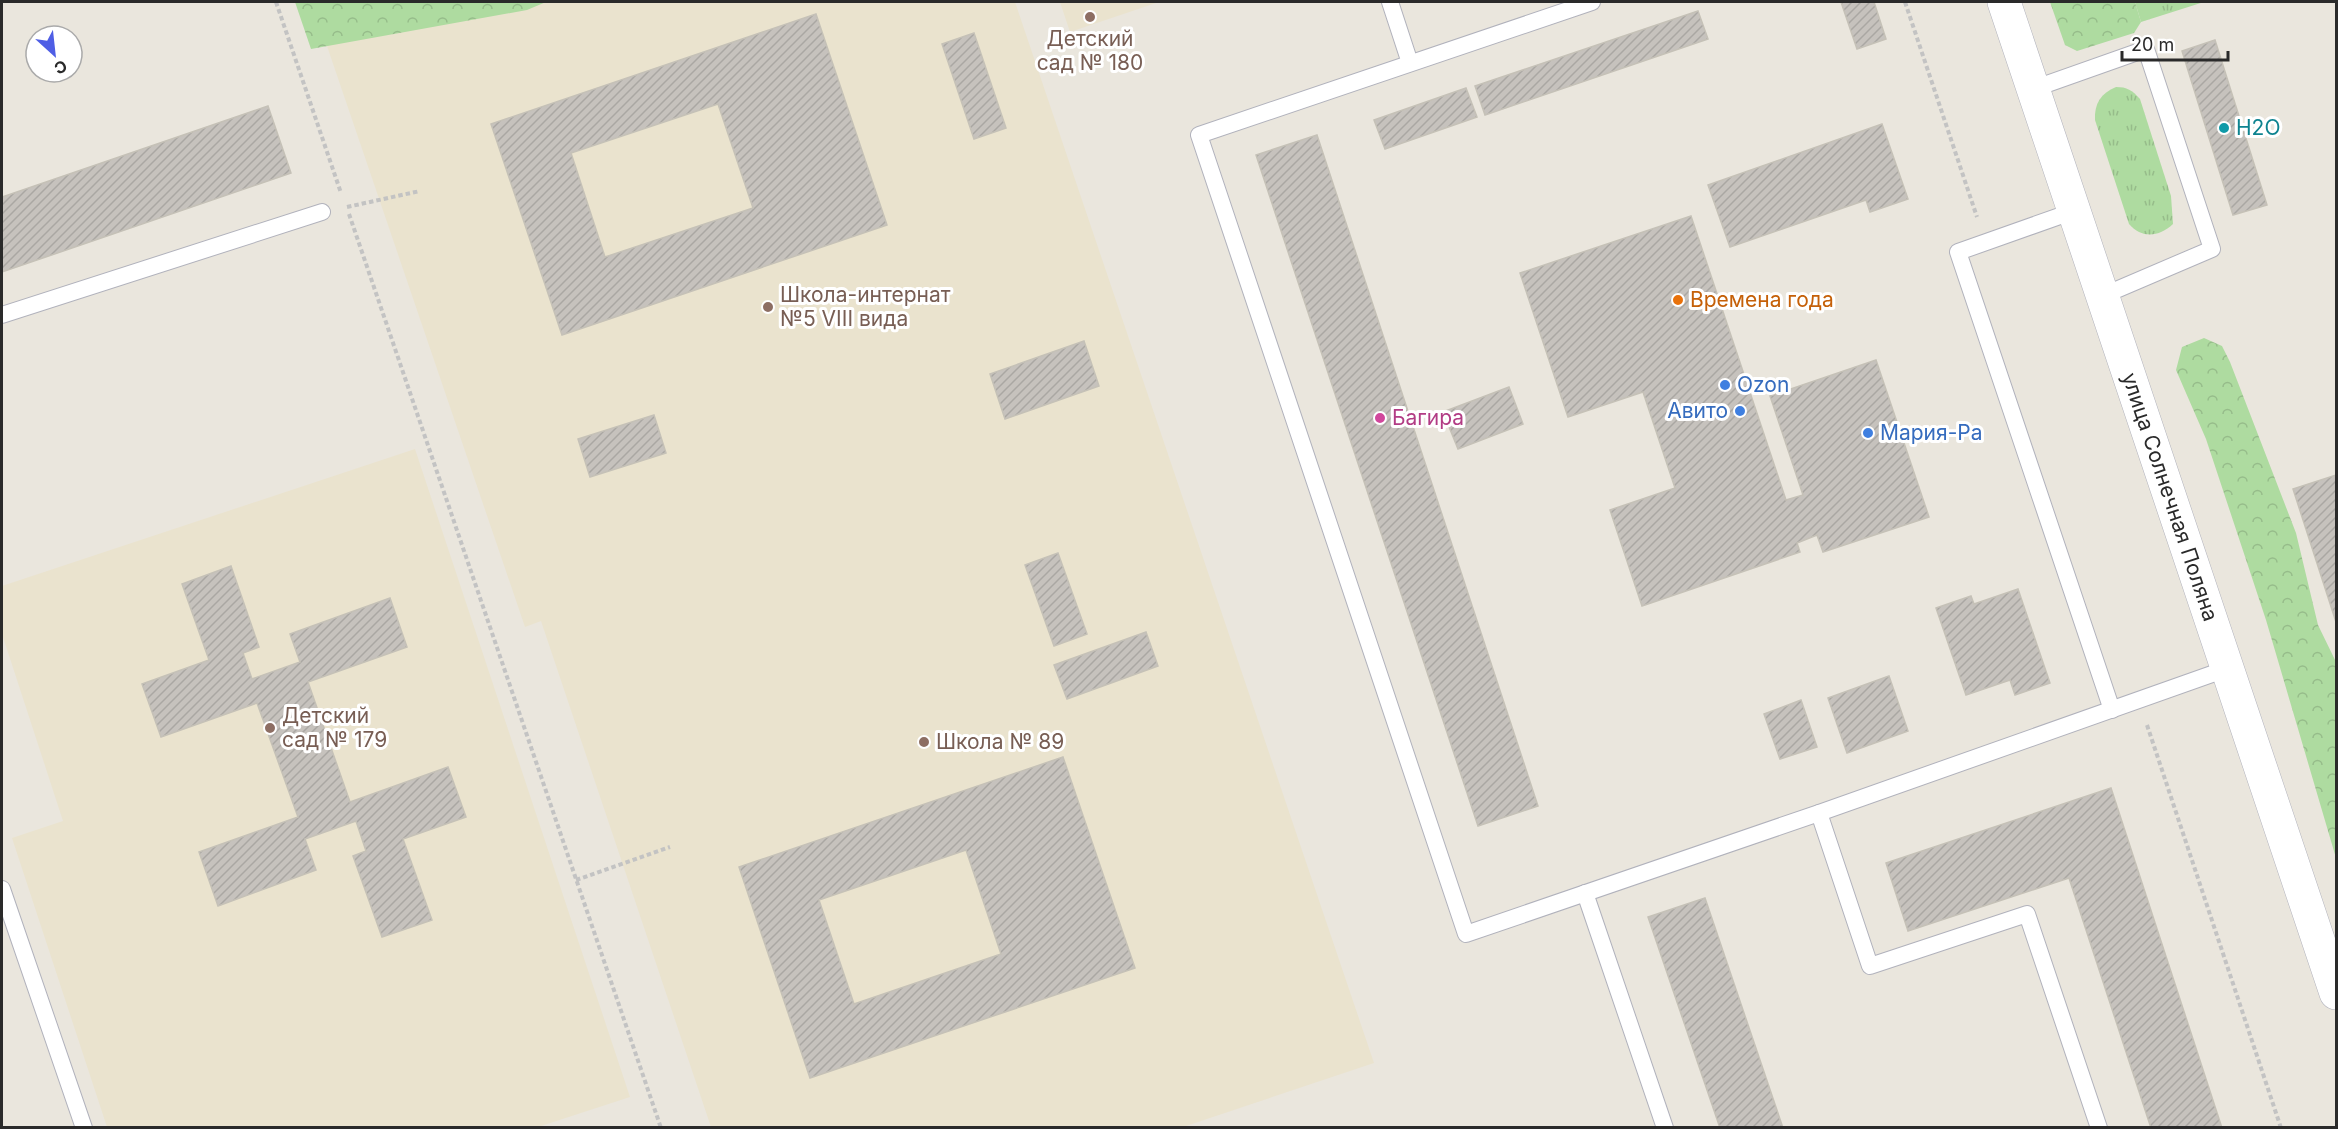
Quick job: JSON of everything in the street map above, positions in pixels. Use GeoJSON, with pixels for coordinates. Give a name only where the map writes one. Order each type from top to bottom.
{"type":"FeatureCollection","features":[{"type":"Feature","properties":{"kind":"street","name":"улица Солнечная Поляна"},"geometry":{"type":"LineString","coordinates":[[2004,2],[2337,993]]}},
{"type":"Feature","properties":{"kind":"lane"},"geometry":{"type":"LineString","coordinates":[[1390,2],[1410,63]]}},
{"type":"Feature","properties":{"kind":"lane"},"geometry":{"type":"LineString","coordinates":[[1592,2],[1199,135],[1466,934],[1819,813],[2229,668]]}},
{"type":"Feature","properties":{"kind":"lane"},"geometry":{"type":"LineString","coordinates":[[2033,89],[2146,49],[2150,60],[2212,249],[2102,296]]}},
{"type":"Feature","properties":{"kind":"lane"},"geometry":{"type":"LineString","coordinates":[[2074,211],[1958,252],[2112,710]]}},
{"type":"Feature","properties":{"kind":"lane"},"geometry":{"type":"LineString","coordinates":[[2,315],[322,212]]}},
{"type":"Feature","properties":{"kind":"lane"},"geometry":{"type":"LineString","coordinates":[[1819,813],[1870,966],[2028,914],[2099,1128]]}},
{"type":"Feature","properties":{"kind":"lane"},"geometry":{"type":"LineString","coordinates":[[2,889],[84,1128]]}},
{"type":"Feature","properties":{"kind":"lane"},"geometry":{"type":"LineString","coordinates":[[1585,893],[1665,1128]]}},
{"type":"Feature","properties":{"kind":"path"},"geometry":{"type":"LineString","coordinates":[[276,2],[661,1128]]}},
{"type":"Feature","properties":{"kind":"path"},"geometry":{"type":"LineString","coordinates":[[322,212],[420,191]]}},
{"type":"Feature","properties":{"kind":"path"},"geometry":{"type":"LineString","coordinates":[[576,880],[670,847]]}},
{"type":"Feature","properties":{"kind":"shaded area"},"geometry":{"type":"Polygon","coordinates":[[[312,2],[1015,2],[1374,1063],[1183,1127],[711,1127],[541,621],[525,627],[312,2]]]}},
{"type":"Feature","properties":{"kind":"shaded area","name":"Детский сад № 180"},"geometry":{"type":"Polygon","coordinates":[[[1060,2],[1159,2],[1070,32],[1060,2]]]}},
{"type":"Feature","properties":{"kind":"shaded area","name":"Детский сад № 179"},"geometry":{"type":"Polygon","coordinates":[[[415,449],[630,1097],[538,1127],[107,1127],[12,838],[63,821],[2,634],[2,586],[415,449]]]}},
{"type":"Feature","properties":{"kind":"green space"},"geometry":{"type":"Polygon","coordinates":[[[295,2],[546,2],[527,10],[311,49],[295,2]]]}},
{"type":"Feature","properties":{"kind":"green space"},"geometry":{"type":"Polygon","coordinates":[[[2050,2],[2135,2],[2141,22],[2134,33],[2077,51],[2065,45],[2050,2]]]}},
{"type":"Feature","properties":{"kind":"green space"},"geometry":{"type":"Polygon","coordinates":[[[2135,2],[2204,2],[2141,22],[2135,2]]]}},
{"type":"Feature","properties":{"kind":"green space"},"geometry":{"type":"Polygon","coordinates":[[[2116,87],[2129,90],[2140,99],[2171,196],[2173,224],[2156,234],[2139,232],[2129,224],[2095,120],[2100,100],[2106,92],[2116,87]]]}},
{"type":"Feature","properties":{"kind":"green space"},"geometry":{"type":"Polygon","coordinates":[[[2204,338],[2222,346],[2230,362],[2296,533],[2318,625],[2336,662],[2336,858],[2266,620],[2206,439],[2176,370],[2182,347],[2204,338]]]}},
{"type":"Feature","properties":{"kind":"building"},"geometry":{"type":"Polygon","coordinates":[[[1841,2],[1874,2],[1886,39],[1857,49],[1841,2]]]}},
{"type":"Feature","properties":{"kind":"building"},"geometry":{"type":"Polygon","coordinates":[[[1698,11],[1708,39],[1485,115],[1475,86],[1698,11]]]}},
{"type":"Feature","properties":{"kind":"building"},"geometry":{"type":"Polygon","coordinates":[[[816,14],[887,225],[562,335],[491,124],[816,14]],[[718,104],[571,153],[605,257],[753,208],[718,104]]]}},
{"type":"Feature","properties":{"kind":"building"},"geometry":{"type":"Polygon","coordinates":[[[974,33],[1006,128],[974,139],[942,44],[974,33]]]}},
{"type":"Feature","properties":{"kind":"building","name":"H2O"},"geometry":{"type":"Polygon","coordinates":[[[2215,40],[2267,205],[2233,215],[2182,51],[2215,40]]]}},
{"type":"Feature","properties":{"kind":"building"},"geometry":{"type":"Polygon","coordinates":[[[1466,88],[1477,117],[1385,149],[1374,120],[1466,88]]]}},
{"type":"Feature","properties":{"kind":"building"},"geometry":{"type":"Polygon","coordinates":[[[268,106],[291,173],[2,272],[2,197],[268,106]]]}},
{"type":"Feature","properties":{"kind":"building"},"geometry":{"type":"Polygon","coordinates":[[[1882,124],[1908,199],[1870,212],[1866,200],[1730,247],[1708,185],[1882,124]]]}},
{"type":"Feature","properties":{"kind":"building"},"geometry":{"type":"Polygon","coordinates":[[[1317,135],[1538,806],[1478,826],[1256,155],[1317,135]]]}},
{"type":"Feature","properties":{"kind":"building"},"geometry":{"type":"Polygon","coordinates":[[[1691,216],[1786,500],[1803,495],[1770,396],[1876,360],[1929,517],[1823,552],[1817,535],[1797,543],[1800,552],[1642,606],[1610,510],[1675,488],[1643,392],[1568,417],[1520,273],[1691,216]]]}},
{"type":"Feature","properties":{"kind":"building"},"geometry":{"type":"Polygon","coordinates":[[[1084,341],[1099,386],[1005,419],[990,374],[1084,341]]]}},
{"type":"Feature","properties":{"kind":"building"},"geometry":{"type":"Polygon","coordinates":[[[1509,387],[1523,424],[1458,449],[1443,412],[1509,387]]]}},
{"type":"Feature","properties":{"kind":"building"},"geometry":{"type":"Polygon","coordinates":[[[654,415],[666,453],[590,477],[578,439],[654,415]]]}},
{"type":"Feature","properties":{"kind":"building"},"geometry":{"type":"Polygon","coordinates":[[[2336,475],[2336,622],[2293,489],[2336,475]]]}},
{"type":"Feature","properties":{"kind":"building"},"geometry":{"type":"Polygon","coordinates":[[[1058,553],[1087,634],[1054,646],[1025,565],[1058,553]]]}},
{"type":"Feature","properties":{"kind":"building"},"geometry":{"type":"Polygon","coordinates":[[[231,566],[259,647],[243,653],[252,679],[300,662],[290,634],[390,598],[407,647],[308,682],[350,802],[448,767],[466,817],[403,839],[432,920],[382,937],[353,856],[366,851],[356,821],[305,839],[316,870],[218,906],[199,852],[298,817],[257,703],[161,737],[142,684],[209,660],[182,584],[231,566]]]}},
{"type":"Feature","properties":{"kind":"building"},"geometry":{"type":"Polygon","coordinates":[[[2018,589],[2050,683],[2015,695],[2010,680],[1966,695],[1936,608],[1971,596],[1974,604],[2018,589]]]}},
{"type":"Feature","properties":{"kind":"building"},"geometry":{"type":"Polygon","coordinates":[[[1146,632],[1158,666],[1067,699],[1054,665],[1146,632]]]}},
{"type":"Feature","properties":{"kind":"building"},"geometry":{"type":"Polygon","coordinates":[[[1889,676],[1908,731],[1847,753],[1828,698],[1889,676]]]}},
{"type":"Feature","properties":{"kind":"building"},"geometry":{"type":"Polygon","coordinates":[[[1801,700],[1817,747],[1780,759],[1764,714],[1801,700]]]}},
{"type":"Feature","properties":{"kind":"building"},"geometry":{"type":"Polygon","coordinates":[[[1063,757],[1135,968],[810,1078],[739,867],[1063,757]],[[966,850],[819,900],[854,1004],[1001,954],[966,850]]]}},
{"type":"Feature","properties":{"kind":"building"},"geometry":{"type":"Polygon","coordinates":[[[2111,788],[2222,1128],[2151,1128],[2069,878],[1908,931],[1886,863],[2111,788]]]}},
{"type":"Feature","properties":{"kind":"building"},"geometry":{"type":"Polygon","coordinates":[[[1705,898],[1783,1128],[1720,1128],[1648,917],[1705,898]]]}},
{"type":"Feature","properties":{"kind":"place","name":"Детский сад № 180"},"geometry":{"type":"Point","coordinates":[1090,17]}},
{"type":"Feature","properties":{"kind":"place","name":"H2O"},"geometry":{"type":"Point","coordinates":[2224,128]}},
{"type":"Feature","properties":{"kind":"place","name":"Времена года"},"geometry":{"type":"Point","coordinates":[1678,300]}},
{"type":"Feature","properties":{"kind":"place","name":"Школа-интернат №5 VIII вида"},"geometry":{"type":"Point","coordinates":[768,307]}},
{"type":"Feature","properties":{"kind":"place","name":"Ozon"},"geometry":{"type":"Point","coordinates":[1725,385]}},
{"type":"Feature","properties":{"kind":"place","name":"Авито"},"geometry":{"type":"Point","coordinates":[1740,411]}},
{"type":"Feature","properties":{"kind":"place","name":"Багира"},"geometry":{"type":"Point","coordinates":[1380,418]}},
{"type":"Feature","properties":{"kind":"place","name":"Мария-Ра"},"geometry":{"type":"Point","coordinates":[1868,433]}},
{"type":"Feature","properties":{"kind":"place","name":"Детский сад № 179"},"geometry":{"type":"Point","coordinates":[270,728]}},
{"type":"Feature","properties":{"kind":"place","name":"Школа № 89"},"geometry":{"type":"Point","coordinates":[924,742]}}]}
